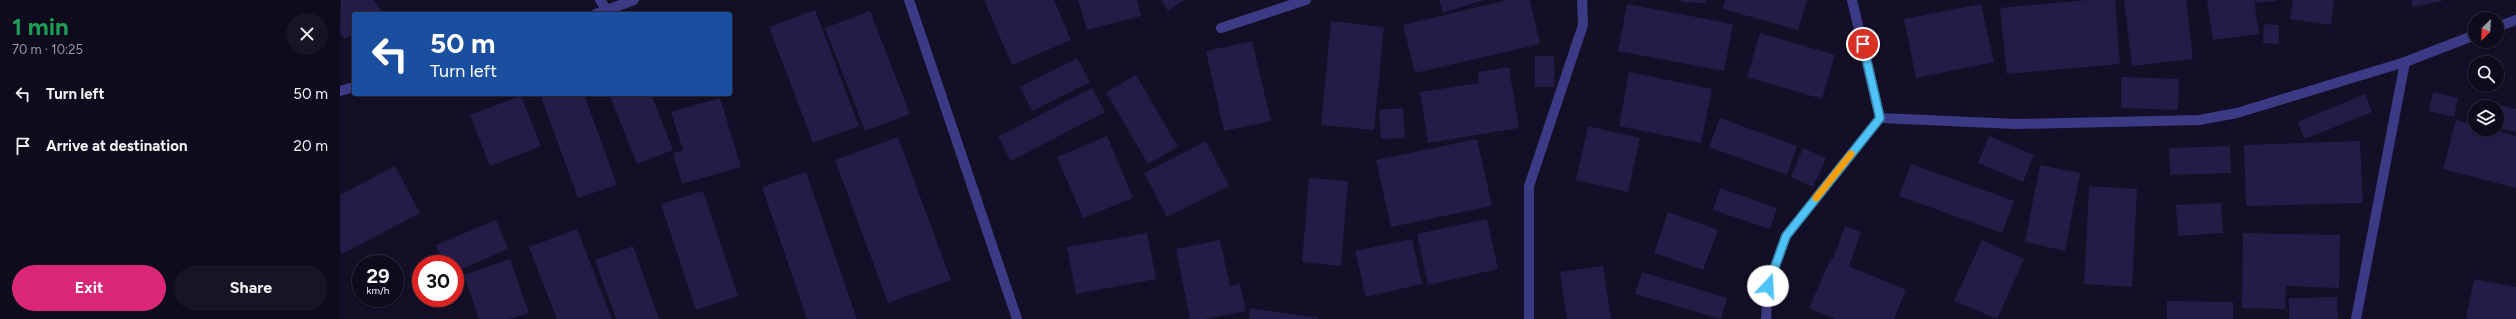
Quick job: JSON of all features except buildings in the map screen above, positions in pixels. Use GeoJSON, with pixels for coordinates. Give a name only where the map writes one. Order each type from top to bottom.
{"type":"FeatureCollection","features":[{"type":"Feature","properties":{"kind":"street"},"geometry":{"type":"LineString","coordinates":[[600,0],[608,10]]}},
{"type":"Feature","properties":{"kind":"street"},"geometry":{"type":"LineString","coordinates":[[602,12],[634,0]]}},
{"type":"Feature","properties":{"kind":"street"},"geometry":{"type":"LineString","coordinates":[[909,0],[1017,319]]}},
{"type":"Feature","properties":{"kind":"street"},"geometry":{"type":"LineString","coordinates":[[1221,28],[1306,0]]}},
{"type":"Feature","properties":{"kind":"street"},"geometry":{"type":"LineString","coordinates":[[1529,319],[1529,186],[1583,25],[1582,0]]}},
{"type":"Feature","properties":{"kind":"street"},"geometry":{"type":"LineString","coordinates":[[1852,0],[1880,118]]}},
{"type":"Feature","properties":{"kind":"street"},"geometry":{"type":"LineString","coordinates":[[2504,24],[2516,20]]}},
{"type":"Feature","properties":{"kind":"street"},"geometry":{"type":"LineString","coordinates":[[1880,118],[2016,124],[2199,120],[2237,113],[2405,62],[2468,38]]}},
{"type":"Feature","properties":{"kind":"street"},"geometry":{"type":"LineString","coordinates":[[2356,319],[2405,62]]}},
{"type":"Feature","properties":{"kind":"street"},"geometry":{"type":"LineString","coordinates":[[340,92],[352,88]]}},
{"type":"Feature","properties":{"kind":"street"},"geometry":{"type":"LineString","coordinates":[[1766,319],[1768,286],[1786,236],[1880,118]]}},
{"type":"Feature","properties":{"kind":"slow traffic"},"geometry":{"type":"LineString","coordinates":[[1816,198],[1851,154]]}},
{"type":"Feature","properties":{"kind":"route"},"geometry":{"type":"LineString","coordinates":[[1768,286],[1786,236],[1880,118],[1863,44]]}}]}
